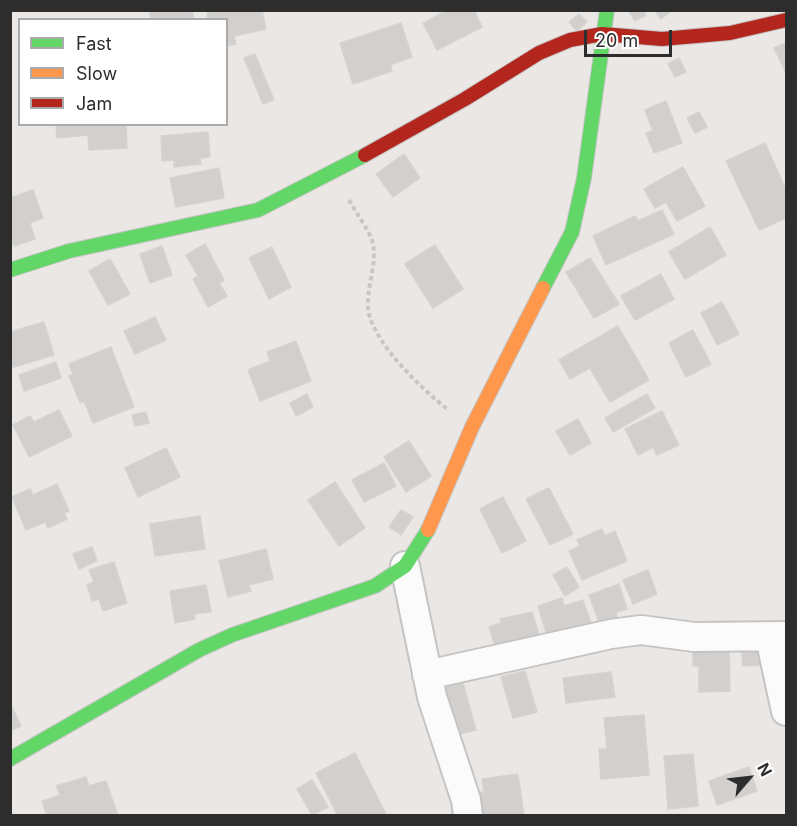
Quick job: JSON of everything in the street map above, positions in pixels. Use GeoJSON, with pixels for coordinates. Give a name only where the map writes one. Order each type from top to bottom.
{"type":"FeatureCollection","features":[{"type":"Feature","properties":{"kind":"street"},"geometry":{"type":"LineString","coordinates":[[10,759],[199,650],[232,635],[375,586],[405,566],[424,539],[443,501],[472,427],[572,232],[584,178],[602,33],[608,10]]}},
{"type":"Feature","properties":{"kind":"street"},"geometry":{"type":"LineString","coordinates":[[10,270],[69,251],[258,210],[333,173],[465,99],[539,53],[570,40],[602,33],[662,39],[730,33],[786,20]]}},
{"type":"Feature","properties":{"kind":"street"},"geometry":{"type":"LineString","coordinates":[[405,566],[432,697],[466,800],[468,816]]}},
{"type":"Feature","properties":{"kind":"street"},"geometry":{"type":"LineString","coordinates":[[427,675],[612,634],[641,630],[694,637],[778,636],[786,711]]}},
{"type":"Feature","properties":{"kind":"path"},"geometry":{"type":"LineString","coordinates":[[333,173],[372,241],[373,264],[369,290],[369,312],[377,334],[400,363],[442,405],[472,427]]}},
{"type":"Feature","properties":{"kind":"building"},"geometry":{"type":"Polygon","coordinates":[[[149,10],[192,10],[194,18],[151,18],[149,10]]]}},
{"type":"Feature","properties":{"kind":"building"},"geometry":{"type":"Polygon","coordinates":[[[207,10],[262,10],[266,29],[234,36],[236,44],[228,46],[228,18],[208,18],[207,10]]]}},
{"type":"Feature","properties":{"kind":"building"},"geometry":{"type":"Polygon","coordinates":[[[448,10],[474,10],[482,27],[437,50],[423,23],[448,10]]]}},
{"type":"Feature","properties":{"kind":"building"},"geometry":{"type":"Polygon","coordinates":[[[628,10],[643,10],[646,15],[635,21],[628,10]]]}},
{"type":"Feature","properties":{"kind":"building"},"geometry":{"type":"Polygon","coordinates":[[[655,10],[672,10],[661,19],[655,10]]]}},
{"type":"Feature","properties":{"kind":"building"},"geometry":{"type":"Polygon","coordinates":[[[579,14],[587,22],[577,31],[569,22],[579,14]]]}},
{"type":"Feature","properties":{"kind":"building"},"geometry":{"type":"Polygon","coordinates":[[[401,23],[412,57],[390,65],[392,71],[353,84],[340,43],[401,23]]]}},
{"type":"Feature","properties":{"kind":"building"},"geometry":{"type":"Polygon","coordinates":[[[786,43],[786,70],[785,71],[774,48],[786,43]]]}},
{"type":"Feature","properties":{"kind":"building"},"geometry":{"type":"Polygon","coordinates":[[[255,54],[274,100],[263,104],[244,58],[255,54]]]}},
{"type":"Feature","properties":{"kind":"building"},"geometry":{"type":"Polygon","coordinates":[[[679,58],[686,72],[675,77],[668,64],[679,58]]]}},
{"type":"Feature","properties":{"kind":"building"},"geometry":{"type":"Polygon","coordinates":[[[666,101],[682,143],[654,153],[646,133],[653,131],[645,110],[666,101]]]}},
{"type":"Feature","properties":{"kind":"building"},"geometry":{"type":"Polygon","coordinates":[[[699,112],[707,127],[695,133],[687,118],[699,112]]]}},
{"type":"Feature","properties":{"kind":"building"},"geometry":{"type":"Polygon","coordinates":[[[56,126],[126,126],[127,148],[89,150],[88,135],[57,138],[56,126]]]}},
{"type":"Feature","properties":{"kind":"building"},"geometry":{"type":"Polygon","coordinates":[[[208,132],[210,157],[200,158],[201,164],[174,167],[174,160],[162,161],[161,136],[208,132]]]}},
{"type":"Feature","properties":{"kind":"building"},"geometry":{"type":"Polygon","coordinates":[[[765,143],[786,190],[786,218],[759,230],[726,161],[765,143]]]}},
{"type":"Feature","properties":{"kind":"building"},"geometry":{"type":"Polygon","coordinates":[[[404,154],[420,178],[393,197],[376,174],[404,154]]]}},
{"type":"Feature","properties":{"kind":"building"},"geometry":{"type":"Polygon","coordinates":[[[683,167],[705,206],[677,221],[666,202],[655,208],[644,189],[683,167]]]}},
{"type":"Feature","properties":{"kind":"building"},"geometry":{"type":"Polygon","coordinates":[[[219,168],[224,198],[176,207],[170,178],[219,168]]]}},
{"type":"Feature","properties":{"kind":"building"},"geometry":{"type":"Polygon","coordinates":[[[33,190],[43,218],[30,223],[35,239],[14,246],[10,239],[10,198],[33,190]]]}},
{"type":"Feature","properties":{"kind":"building"},"geometry":{"type":"Polygon","coordinates":[[[662,210],[674,234],[606,265],[593,236],[635,216],[638,221],[662,210]]]}},
{"type":"Feature","properties":{"kind":"building"},"geometry":{"type":"Polygon","coordinates":[[[710,227],[726,255],[685,279],[669,252],[710,227]]]}},
{"type":"Feature","properties":{"kind":"building"},"geometry":{"type":"Polygon","coordinates":[[[205,244],[224,280],[219,283],[227,296],[208,307],[193,279],[198,276],[186,255],[205,244]]]}},
{"type":"Feature","properties":{"kind":"building"},"geometry":{"type":"Polygon","coordinates":[[[435,245],[463,289],[433,308],[405,264],[435,245]]]}},
{"type":"Feature","properties":{"kind":"building"},"geometry":{"type":"Polygon","coordinates":[[[162,246],[172,275],[150,283],[140,254],[162,246]]]}},
{"type":"Feature","properties":{"kind":"building"},"geometry":{"type":"Polygon","coordinates":[[[272,247],[291,287],[269,299],[249,258],[272,247]]]}},
{"type":"Feature","properties":{"kind":"building"},"geometry":{"type":"Polygon","coordinates":[[[590,258],[619,304],[594,318],[566,272],[590,258]]]}},
{"type":"Feature","properties":{"kind":"building"},"geometry":{"type":"Polygon","coordinates":[[[110,259],[130,294],[108,305],[89,271],[110,259]]]}},
{"type":"Feature","properties":{"kind":"building"},"geometry":{"type":"Polygon","coordinates":[[[661,274],[674,299],[635,320],[621,296],[661,274]]]}},
{"type":"Feature","properties":{"kind":"building"},"geometry":{"type":"Polygon","coordinates":[[[722,302],[739,334],[717,345],[701,313],[722,302]]]}},
{"type":"Feature","properties":{"kind":"building"},"geometry":{"type":"Polygon","coordinates":[[[155,317],[166,340],[135,354],[124,331],[155,317]]]}},
{"type":"Feature","properties":{"kind":"building"},"geometry":{"type":"Polygon","coordinates":[[[44,322],[54,355],[10,368],[10,332],[44,322]]]}},
{"type":"Feature","properties":{"kind":"building"},"geometry":{"type":"Polygon","coordinates":[[[618,326],[649,380],[610,402],[590,368],[570,379],[559,360],[618,326]]]}},
{"type":"Feature","properties":{"kind":"building"},"geometry":{"type":"Polygon","coordinates":[[[693,330],[711,364],[686,377],[669,343],[693,330]]]}},
{"type":"Feature","properties":{"kind":"building"},"geometry":{"type":"Polygon","coordinates":[[[296,341],[311,381],[260,401],[248,370],[270,361],[267,352],[296,341]]]}},
{"type":"Feature","properties":{"kind":"building"},"geometry":{"type":"Polygon","coordinates":[[[111,347],[134,407],[93,423],[84,401],[80,403],[69,376],[73,374],[69,364],[111,347]]]}},
{"type":"Feature","properties":{"kind":"building"},"geometry":{"type":"Polygon","coordinates":[[[56,362],[61,378],[24,391],[19,375],[56,362]]]}},
{"type":"Feature","properties":{"kind":"building"},"geometry":{"type":"Polygon","coordinates":[[[307,394],[313,407],[296,416],[290,403],[307,394]]]}},
{"type":"Feature","properties":{"kind":"building"},"geometry":{"type":"Polygon","coordinates":[[[647,394],[655,408],[613,432],[605,418],[647,394]]]}},
{"type":"Feature","properties":{"kind":"building"},"geometry":{"type":"Polygon","coordinates":[[[59,410],[72,436],[29,457],[13,425],[30,416],[34,422],[59,410]]]}},
{"type":"Feature","properties":{"kind":"building"},"geometry":{"type":"Polygon","coordinates":[[[662,411],[679,445],[657,455],[653,447],[638,455],[625,429],[662,411]]]}},
{"type":"Feature","properties":{"kind":"building"},"geometry":{"type":"Polygon","coordinates":[[[146,412],[149,423],[135,426],[132,415],[146,412]]]}},
{"type":"Feature","properties":{"kind":"building"},"geometry":{"type":"Polygon","coordinates":[[[578,419],[591,443],[570,455],[556,431],[578,419]]]}},
{"type":"Feature","properties":{"kind":"building"},"geometry":{"type":"Polygon","coordinates":[[[409,441],[431,476],[406,492],[384,457],[409,441]]]}},
{"type":"Feature","properties":{"kind":"building"},"geometry":{"type":"Polygon","coordinates":[[[166,448],[180,477],[138,497],[125,468],[166,448]]]}},
{"type":"Feature","properties":{"kind":"building"},"geometry":{"type":"Polygon","coordinates":[[[384,463],[396,486],[364,502],[352,480],[384,463]]]}},
{"type":"Feature","properties":{"kind":"building"},"geometry":{"type":"Polygon","coordinates":[[[335,482],[365,528],[339,546],[308,500],[335,482]]]}},
{"type":"Feature","properties":{"kind":"building"},"geometry":{"type":"Polygon","coordinates":[[[57,484],[69,511],[64,513],[67,519],[48,528],[45,522],[26,530],[12,497],[30,489],[33,495],[57,484]]]}},
{"type":"Feature","properties":{"kind":"building"},"geometry":{"type":"Polygon","coordinates":[[[549,488],[573,534],[550,545],[526,499],[549,488]]]}},
{"type":"Feature","properties":{"kind":"building"},"geometry":{"type":"Polygon","coordinates":[[[503,497],[526,541],[502,553],[480,509],[503,497]]]}},
{"type":"Feature","properties":{"kind":"building"},"geometry":{"type":"Polygon","coordinates":[[[401,510],[413,517],[401,535],[389,527],[401,510]]]}},
{"type":"Feature","properties":{"kind":"building"},"geometry":{"type":"Polygon","coordinates":[[[200,516],[205,549],[155,556],[150,524],[200,516]]]}},
{"type":"Feature","properties":{"kind":"building"},"geometry":{"type":"Polygon","coordinates":[[[602,529],[605,536],[615,531],[627,561],[582,580],[569,551],[580,546],[577,540],[602,529]]]}},
{"type":"Feature","properties":{"kind":"building"},"geometry":{"type":"Polygon","coordinates":[[[92,547],[97,561],[79,569],[73,554],[92,547]]]}},
{"type":"Feature","properties":{"kind":"building"},"geometry":{"type":"Polygon","coordinates":[[[266,549],[273,579],[249,585],[251,591],[228,597],[219,561],[266,549]]]}},
{"type":"Feature","properties":{"kind":"building"},"geometry":{"type":"Polygon","coordinates":[[[114,562],[127,603],[103,611],[99,599],[92,601],[87,585],[94,582],[89,570],[114,562]]]}},
{"type":"Feature","properties":{"kind":"building"},"geometry":{"type":"Polygon","coordinates":[[[567,567],[579,587],[565,596],[553,575],[567,567]]]}},
{"type":"Feature","properties":{"kind":"building"},"geometry":{"type":"Polygon","coordinates":[[[648,570],[657,594],[633,604],[623,580],[648,570]]]}},
{"type":"Feature","properties":{"kind":"building"},"geometry":{"type":"Polygon","coordinates":[[[619,584],[627,609],[616,612],[618,619],[600,625],[589,595],[619,584]]]}},
{"type":"Feature","properties":{"kind":"building"},"geometry":{"type":"Polygon","coordinates":[[[206,585],[211,612],[194,614],[195,619],[175,623],[170,591],[206,585]]]}},
{"type":"Feature","properties":{"kind":"building"},"geometry":{"type":"Polygon","coordinates":[[[562,598],[564,606],[583,600],[593,629],[549,642],[538,606],[562,598]]]}},
{"type":"Feature","properties":{"kind":"building"},"geometry":{"type":"Polygon","coordinates":[[[532,612],[540,638],[497,652],[489,627],[501,623],[500,619],[532,612]]]}},
{"type":"Feature","properties":{"kind":"building"},"geometry":{"type":"Polygon","coordinates":[[[760,643],[762,665],[743,666],[741,644],[760,643]]]}},
{"type":"Feature","properties":{"kind":"building"},"geometry":{"type":"Polygon","coordinates":[[[693,645],[729,645],[730,691],[699,692],[699,666],[693,666],[693,645]]]}},
{"type":"Feature","properties":{"kind":"building"},"geometry":{"type":"Polygon","coordinates":[[[525,671],[537,712],[513,718],[501,677],[525,671]]]}},
{"type":"Feature","properties":{"kind":"building"},"geometry":{"type":"Polygon","coordinates":[[[611,672],[615,697],[566,703],[563,678],[611,672]]]}},
{"type":"Feature","properties":{"kind":"building"},"geometry":{"type":"Polygon","coordinates":[[[463,683],[476,730],[451,736],[439,689],[463,683]]]}},
{"type":"Feature","properties":{"kind":"building"},"geometry":{"type":"Polygon","coordinates":[[[12,707],[21,726],[10,731],[10,708],[12,707]]]}},
{"type":"Feature","properties":{"kind":"building"},"geometry":{"type":"Polygon","coordinates":[[[644,715],[649,775],[601,779],[599,749],[607,749],[604,718],[644,715]]]}},
{"type":"Feature","properties":{"kind":"building"},"geometry":{"type":"Polygon","coordinates":[[[355,753],[387,816],[338,816],[316,773],[355,753]]]}},
{"type":"Feature","properties":{"kind":"building"},"geometry":{"type":"Polygon","coordinates":[[[693,754],[698,806],[668,809],[664,756],[693,754]]]}},
{"type":"Feature","properties":{"kind":"building"},"geometry":{"type":"Polygon","coordinates":[[[749,767],[757,791],[717,805],[709,781],[749,767]]]}},
{"type":"Feature","properties":{"kind":"building"},"geometry":{"type":"Polygon","coordinates":[[[518,774],[524,816],[478,816],[475,793],[484,792],[482,779],[518,774]]]}},
{"type":"Feature","properties":{"kind":"building"},"geometry":{"type":"Polygon","coordinates":[[[86,777],[89,786],[106,781],[118,816],[47,816],[42,801],[60,795],[56,786],[86,777]]]}},
{"type":"Feature","properties":{"kind":"building"},"geometry":{"type":"Polygon","coordinates":[[[312,780],[328,807],[312,815],[297,789],[312,780]]]}},
{"type":"Feature","properties":{"kind":"traffic: fast"},"geometry":{"type":"LineString","coordinates":[[543,288],[572,232],[584,178],[607,10]]}},
{"type":"Feature","properties":{"kind":"traffic: fast"},"geometry":{"type":"LineString","coordinates":[[10,270],[69,251],[258,210],[365,155]]}},
{"type":"Feature","properties":{"kind":"traffic: fast"},"geometry":{"type":"LineString","coordinates":[[10,759],[199,650],[232,635],[375,586],[405,566],[428,530]]}},
{"type":"Feature","properties":{"kind":"traffic: slow"},"geometry":{"type":"LineString","coordinates":[[428,530],[472,427],[543,288]]}},
{"type":"Feature","properties":{"kind":"traffic: jam"},"geometry":{"type":"LineString","coordinates":[[365,155],[465,99],[539,53],[570,40],[602,34],[662,39],[730,33],[786,20]]}}]}
